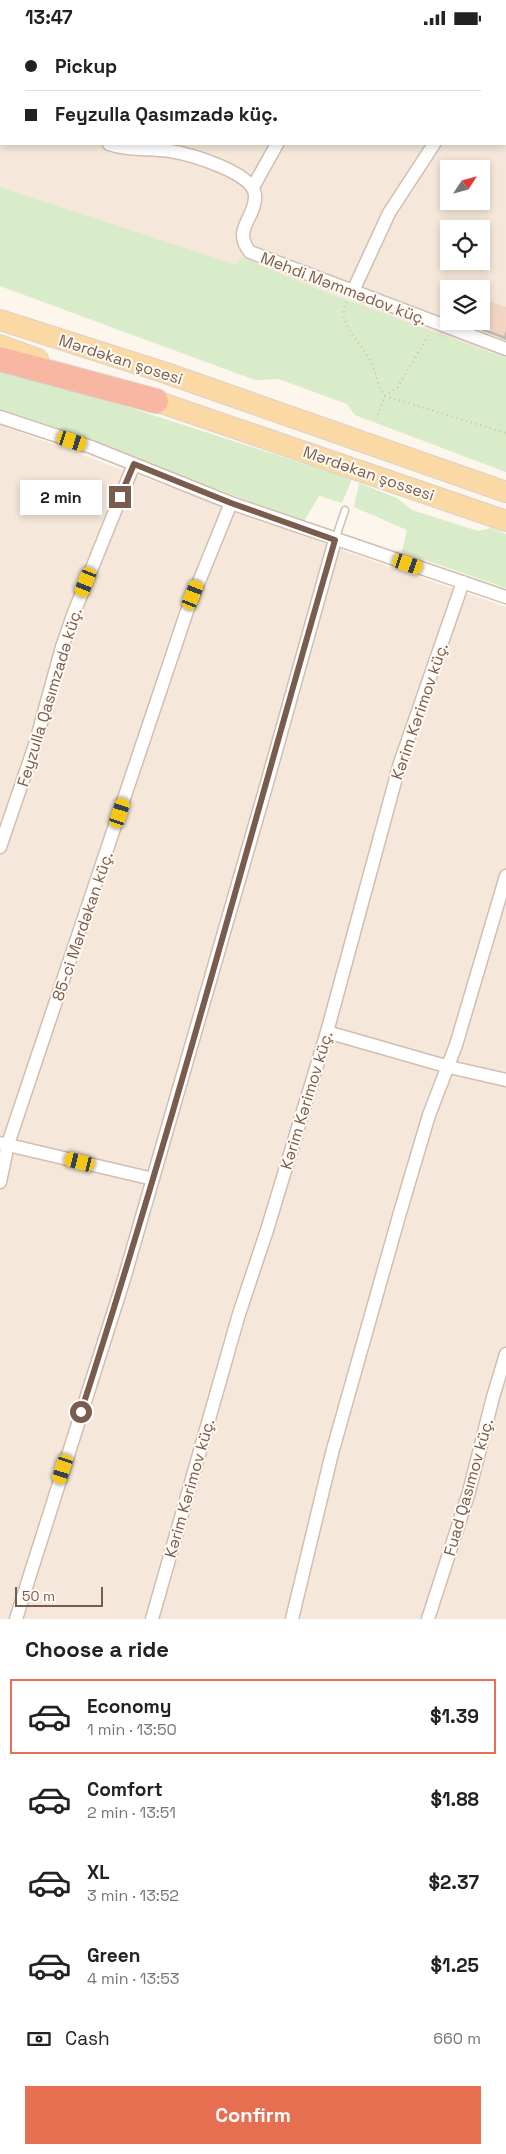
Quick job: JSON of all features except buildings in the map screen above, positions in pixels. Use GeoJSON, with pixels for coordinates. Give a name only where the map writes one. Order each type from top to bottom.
{"type":"FeatureCollection","features":[{"type":"Feature","properties":{"kind":"highway"},"geometry":{"type":"LineString","coordinates":[[0,359],[156,401]]}},
{"type":"Feature","properties":{"kind":"main road"},"geometry":{"type":"LineString","coordinates":[[0,305],[166,373]]}},
{"type":"Feature","properties":{"kind":"main road","name":"Mərdəkan şosesi"},"geometry":{"type":"LineString","coordinates":[[0,320],[241,399]]}},
{"type":"Feature","properties":{"kind":"main road","name":"Mərdəkan şosesi"},"geometry":{"type":"LineString","coordinates":[[0,345],[232,426]]}},
{"type":"Feature","properties":{"kind":"main road","name":"Mərdəkan şossesi"},"geometry":{"type":"LineString","coordinates":[[241,399],[506,492]]}},
{"type":"Feature","properties":{"kind":"main road","name":"Mərdəkan şossesi"},"geometry":{"type":"LineString","coordinates":[[232,426],[506,521]]}},
{"type":"Feature","properties":{"kind":"street"},"geometry":{"type":"LineString","coordinates":[[113,145],[131,149],[155,147],[195,157],[235,173],[253,187],[276,145]]}},
{"type":"Feature","properties":{"kind":"street"},"geometry":{"type":"LineString","coordinates":[[353,291],[389,213],[433,145]]}},
{"type":"Feature","properties":{"kind":"street","name":"Mehdi Məmmədov küç."},"geometry":{"type":"LineString","coordinates":[[253,187],[255,202],[244,228],[242,239],[250,252],[506,349]]}},
{"type":"Feature","properties":{"kind":"street"},"geometry":{"type":"LineString","coordinates":[[0,417],[134,464],[231,503],[335,540],[506,597]]}},
{"type":"Feature","properties":{"kind":"street","name":"Feyzulla Qasımzadə küç."},"geometry":{"type":"LineString","coordinates":[[0,847],[35,745],[72,615],[134,464]]}},
{"type":"Feature","properties":{"kind":"street","name":"85-ci Mərdəkan küç."},"geometry":{"type":"LineString","coordinates":[[0,1182],[4,1144],[187,611],[231,503]]}},
{"type":"Feature","properties":{"kind":"street"},"geometry":{"type":"LineString","coordinates":[[16,1619],[124,1279],[335,540]]}},
{"type":"Feature","properties":{"kind":"street","name":"Kərim Kərimov küç."},"geometry":{"type":"LineString","coordinates":[[152,1619],[239,1314],[327,1032],[400,763],[463,582]]}},
{"type":"Feature","properties":{"kind":"street"},"geometry":{"type":"LineString","coordinates":[[292,1619],[332,1453],[396,1226],[429,1115],[448,1067],[506,876]]}},
{"type":"Feature","properties":{"kind":"street"},"geometry":{"type":"LineString","coordinates":[[327,1032],[448,1067],[506,1080]]}},
{"type":"Feature","properties":{"kind":"street"},"geometry":{"type":"LineString","coordinates":[[4,1144],[153,1179]]}},
{"type":"Feature","properties":{"kind":"street","name":"Fuad Qasımov küç."},"geometry":{"type":"LineString","coordinates":[[428,1619],[469,1492],[506,1354]]}},
{"type":"Feature","properties":{"kind":"lane"},"geometry":{"type":"LineString","coordinates":[[335,540],[345,510]]}},
{"type":"Feature","properties":{"kind":"path"},"geometry":{"type":"LineString","coordinates":[[353,291],[344,307],[344,318],[372,364],[378,388],[385,396],[506,433]]}},
{"type":"Feature","properties":{"kind":"path"},"geometry":{"type":"LineString","coordinates":[[378,415],[385,396],[397,388],[423,347],[435,322]]}},
{"type":"Feature","properties":{"kind":"shaded area"},"geometry":{"type":"Polygon","coordinates":[[[0,145],[506,145],[506,472],[355,415],[347,404],[279,379],[255,380],[0,286],[0,145]]]}},
{"type":"Feature","properties":{"kind":"shaded area"},"geometry":{"type":"Polygon","coordinates":[[[0,425],[353,554],[506,607],[506,1619],[0,1619],[0,425]]]}},
{"type":"Feature","properties":{"kind":"green space"},"geometry":{"type":"Polygon","coordinates":[[[0,187],[236,265],[241,257],[322,291],[506,358],[506,472],[355,415],[347,404],[279,379],[255,380],[0,286],[0,187]]]}},
{"type":"Feature","properties":{"kind":"green space"},"geometry":{"type":"Polygon","coordinates":[[[0,366],[352,479],[342,503],[319,496],[304,521],[0,410],[0,366]]]}},
{"type":"Feature","properties":{"kind":"green space"},"geometry":{"type":"Polygon","coordinates":[[[359,483],[397,498],[412,510],[478,531],[491,528],[506,534],[506,588],[402,552],[407,530],[354,507],[359,483]]]}},
{"type":"Feature","properties":{"kind":"route"},"geometry":{"type":"LineString","coordinates":[[81,1412],[129,1262],[335,540],[231,503],[134,464],[120,497]]}}]}
